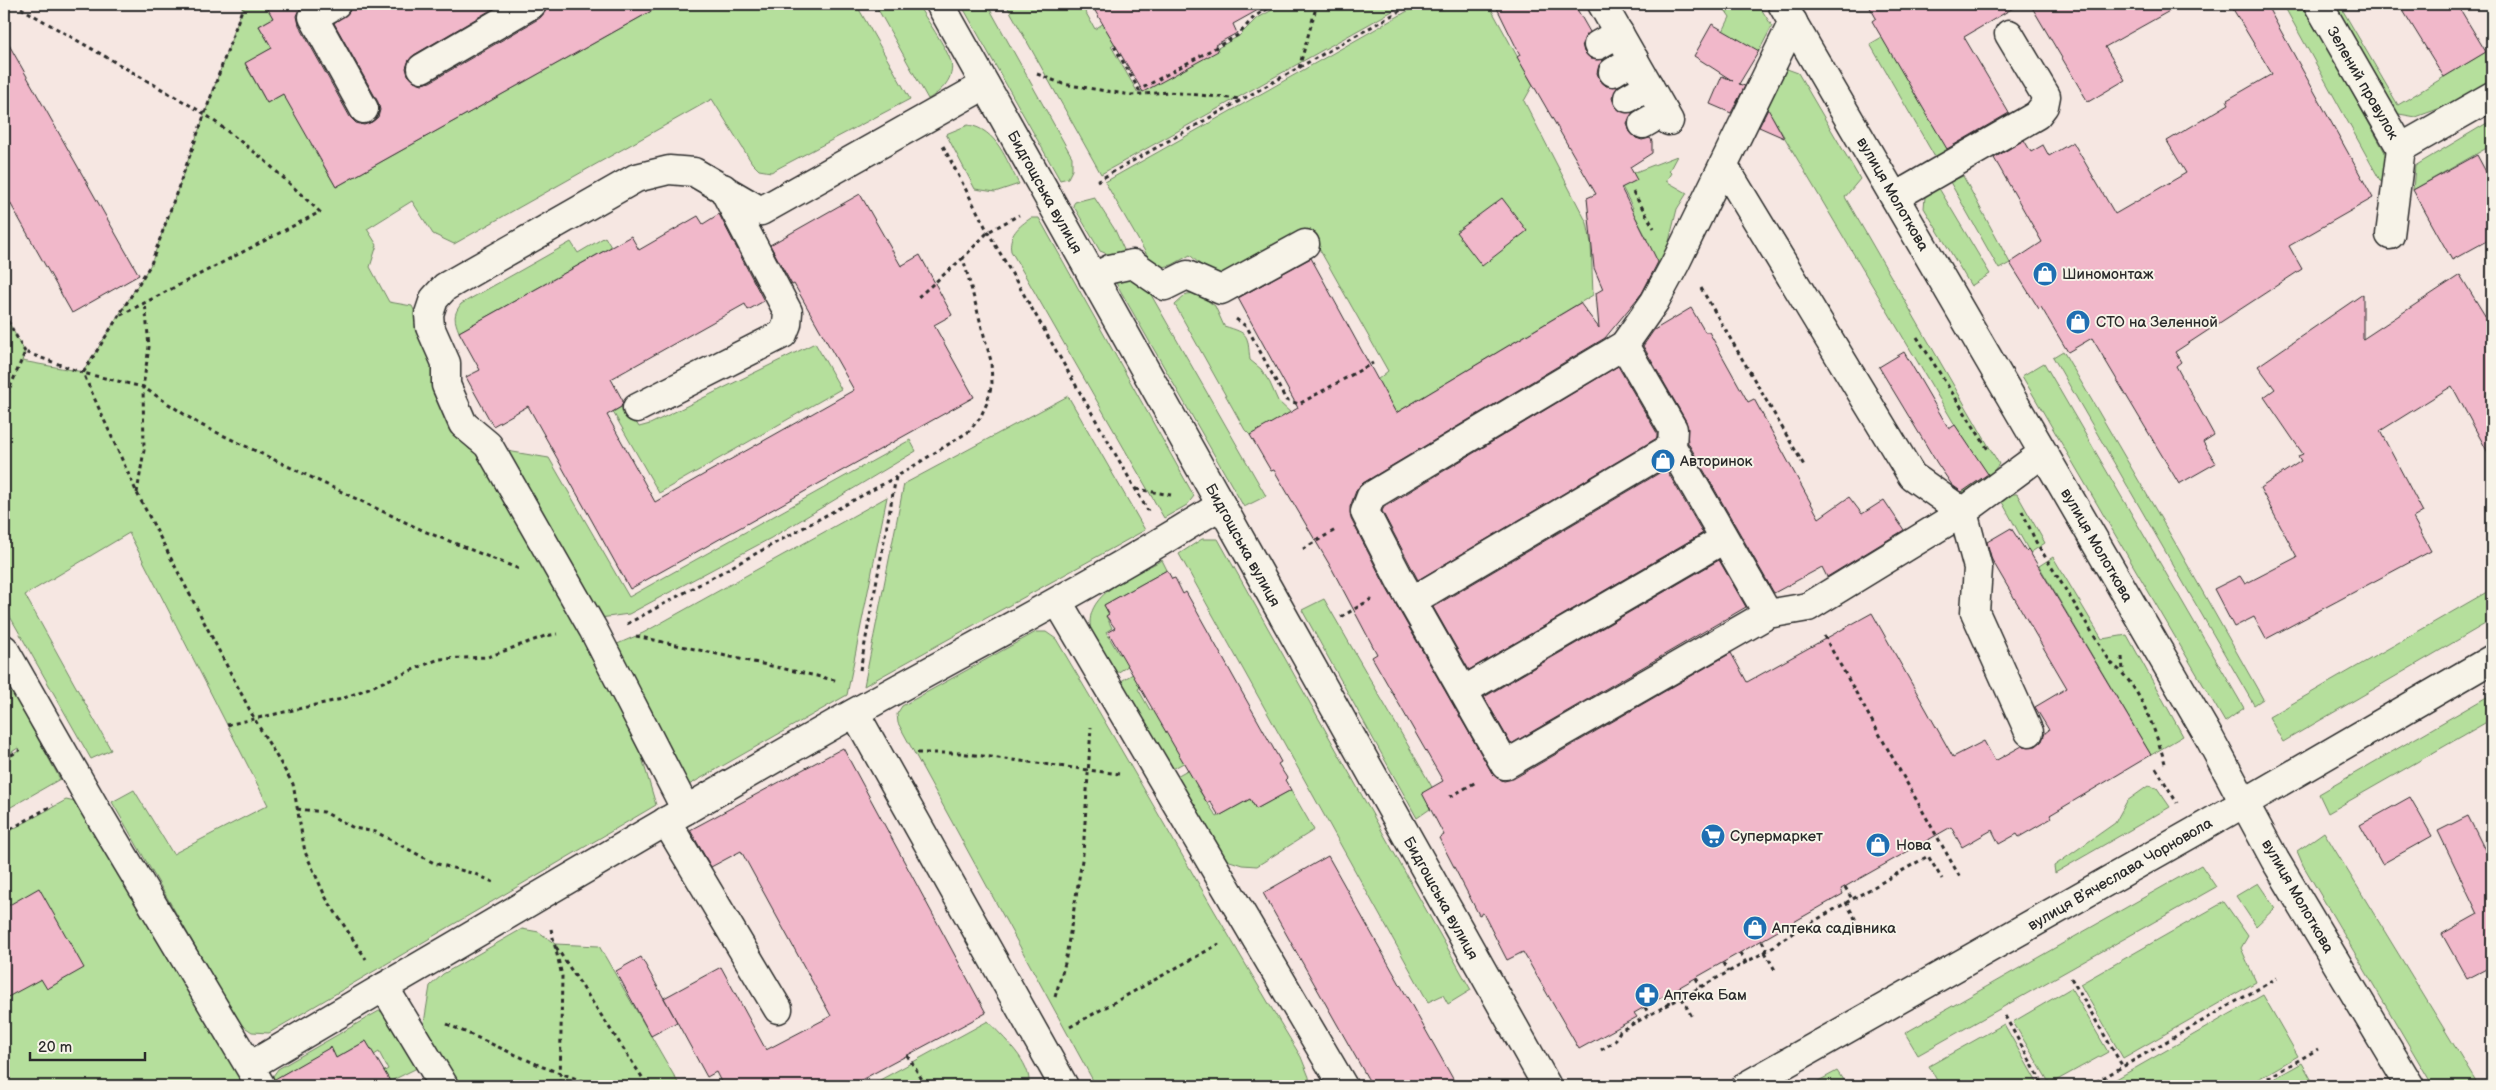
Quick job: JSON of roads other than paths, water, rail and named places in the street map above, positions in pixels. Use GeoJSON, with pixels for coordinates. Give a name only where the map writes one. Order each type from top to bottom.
{"type":"FeatureCollection","features":[{"type":"Feature","properties":{"kind":"street"},"geometry":{"type":"LineString","coordinates":[[336,4],[313,17],[364,109]]}},
{"type":"Feature","properties":{"kind":"street"},"geometry":{"type":"LineString","coordinates":[[422,68],[532,4]]}},
{"type":"Feature","properties":{"kind":"street","name":"Бидгощська вулиця"},"geometry":{"type":"LineString","coordinates":[[940,4],[1547,1086]]}},
{"type":"Feature","properties":{"kind":"street"},"geometry":{"type":"LineString","coordinates":[[1602,4],[1608,39],[1639,92],[1659,119]]}},
{"type":"Feature","properties":{"kind":"street","name":"Зелений провулок"},"geometry":{"type":"LineString","coordinates":[[2318,4],[2401,148],[2492,96]]}},
{"type":"Feature","properties":{"kind":"street"},"geometry":{"type":"LineString","coordinates":[[1788,13],[1724,166],[1655,300],[1624,344],[1371,496],[1365,512],[1412,601],[1504,765],[1768,614],[1808,607],[1963,512],[2043,453]]}},
{"type":"Feature","properties":{"kind":"street","name":"вулиця Молоткова"},"geometry":{"type":"LineString","coordinates":[[1788,13],[2210,739],[2280,869],[2410,1086]]}},
{"type":"Feature","properties":{"kind":"street"},"geometry":{"type":"LineString","coordinates":[[1894,197],[2037,116],[2044,106],[2046,96],[2009,34]]}},
{"type":"Feature","properties":{"kind":"street"},"geometry":{"type":"LineString","coordinates":[[778,1008],[676,816],[601,633],[570,589],[488,445],[463,424],[446,385],[446,363],[430,327],[429,314],[434,299],[445,287],[636,178],[669,170],[694,172],[761,211],[985,84]]}},
{"type":"Feature","properties":{"kind":"street"},"geometry":{"type":"LineString","coordinates":[[2390,235],[2401,148]]}},
{"type":"Feature","properties":{"kind":"street"},"geometry":{"type":"LineString","coordinates":[[1724,166],[1912,476],[1963,512],[1978,568],[1975,612],[2029,732]]}},
{"type":"Feature","properties":{"kind":"street"},"geometry":{"type":"LineString","coordinates":[[637,408],[782,334],[788,324],[788,312],[722,188]]}},
{"type":"Feature","properties":{"kind":"street"},"geometry":{"type":"LineString","coordinates":[[1093,278],[1110,269],[1133,264],[1165,286],[1188,275],[1221,290],[1305,244]]}},
{"type":"Feature","properties":{"kind":"street"},"geometry":{"type":"LineString","coordinates":[[1624,344],[1674,430],[1672,448],[1768,614]]}},
{"type":"Feature","properties":{"kind":"street"},"geometry":{"type":"LineString","coordinates":[[1412,601],[1672,448]]}},
{"type":"Feature","properties":{"kind":"street"},"geometry":{"type":"LineString","coordinates":[[4,649],[83,788],[255,1076],[384,987],[855,713],[1058,602],[1164,541],[1221,505]]}},
{"type":"Feature","properties":{"kind":"street"},"geometry":{"type":"LineString","coordinates":[[1463,691],[1724,539]]}},
{"type":"Feature","properties":{"kind":"street"},"geometry":{"type":"LineString","coordinates":[[1058,602],[1161,778],[1251,926],[1343,1086]]}},
{"type":"Feature","properties":{"kind":"street","name":"вулиця Вʼячеслава Чорновола"},"geometry":{"type":"LineString","coordinates":[[1746,1086],[2244,803],[2492,659]]}},
{"type":"Feature","properties":{"kind":"street"},"geometry":{"type":"LineString","coordinates":[[855,713],[1041,1043],[1058,1084]]}},
{"type":"Feature","properties":{"kind":"street"},"geometry":{"type":"LineString","coordinates":[[384,987],[444,1086]]}},
{"type":"Feature","properties":{"kind":"place","name":"Шиномонтаж"},"geometry":{"type":"Point","coordinates":[2045,274]}},
{"type":"Feature","properties":{"kind":"place","name":"СТО на Зеленной"},"geometry":{"type":"Point","coordinates":[2078,322]}},
{"type":"Feature","properties":{"kind":"place","name":"Авторинок"},"geometry":{"type":"Point","coordinates":[1663,461]}},
{"type":"Feature","properties":{"kind":"place","name":"Супермаркет"},"geometry":{"type":"Point","coordinates":[1713,836]}},
{"type":"Feature","properties":{"kind":"place","name":"Нова"},"geometry":{"type":"Point","coordinates":[1878,845]}},
{"type":"Feature","properties":{"kind":"place","name":"Аптека садівника"},"geometry":{"type":"Point","coordinates":[1755,928]}},
{"type":"Feature","properties":{"kind":"place","name":"Аптека Бам"},"geometry":{"type":"Point","coordinates":[1647,995]}}]}
